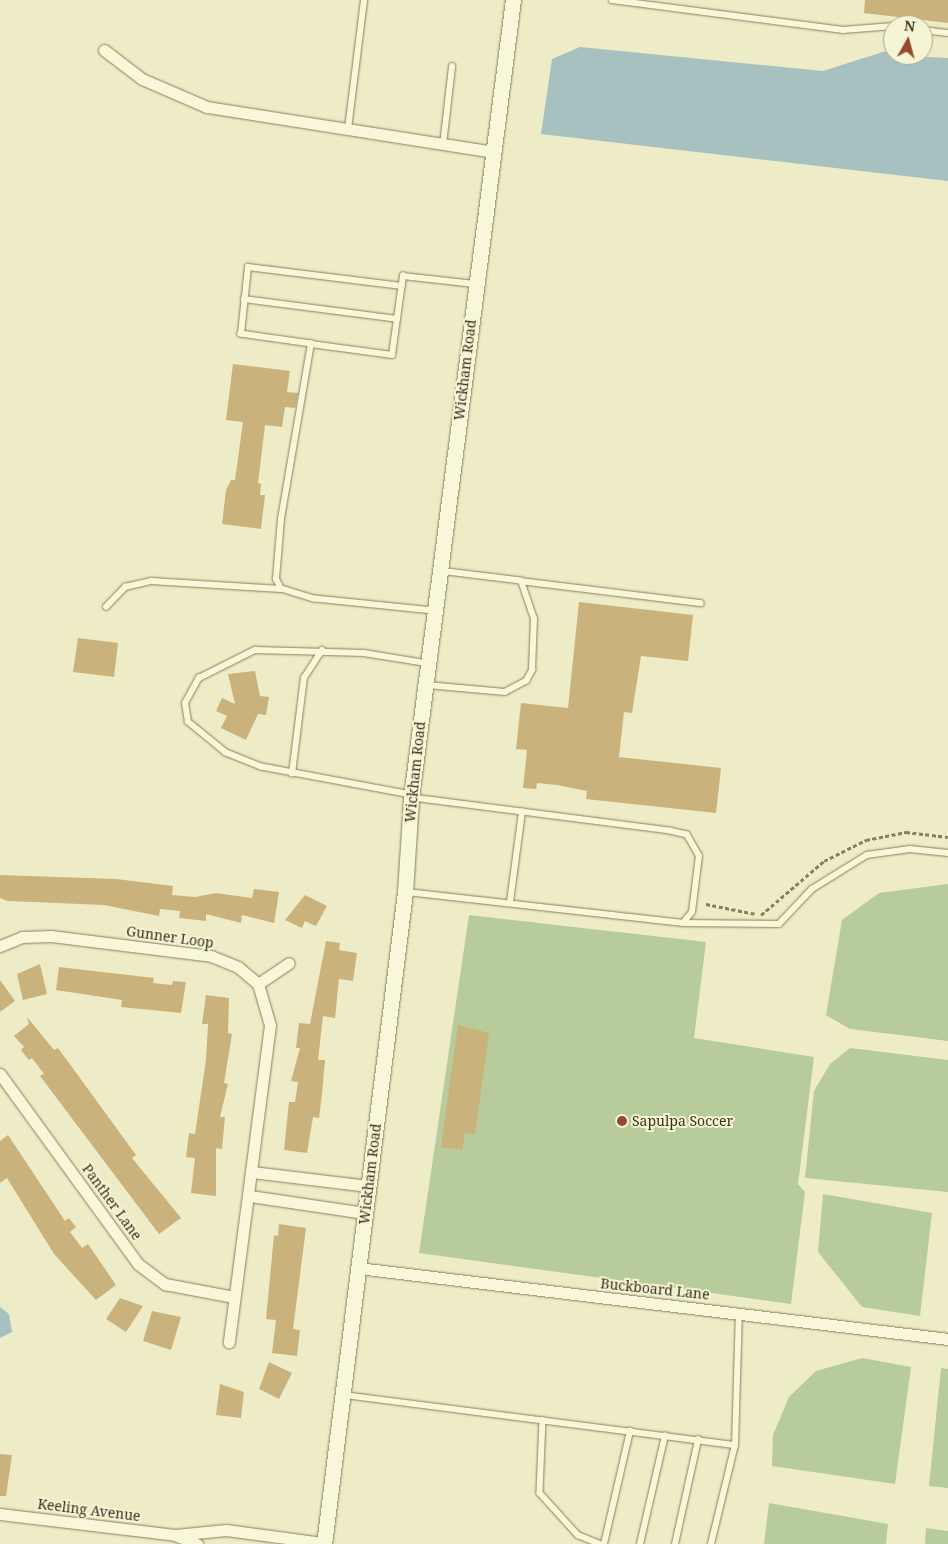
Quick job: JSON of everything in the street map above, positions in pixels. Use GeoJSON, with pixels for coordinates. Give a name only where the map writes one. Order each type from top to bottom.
{"type":"FeatureCollection","features":[{"type":"Feature","properties":{"kind":"street","name":"Wickham Road"},"geometry":{"type":"LineString","coordinates":[[324,1544],[405,892],[411,796],[475,284],[513,0]]}},
{"type":"Feature","properties":{"kind":"street"},"geometry":{"type":"LineString","coordinates":[[104,50],[142,79],[207,107],[493,152]]}},
{"type":"Feature","properties":{"kind":"street","name":"Gunner Loop"},"geometry":{"type":"LineString","coordinates":[[0,946],[22,937],[44,936],[211,956],[238,967],[258,984]]}},
{"type":"Feature","properties":{"kind":"street"},"geometry":{"type":"LineString","coordinates":[[229,1342],[250,1196],[270,1025],[258,984],[289,964]]}},
{"type":"Feature","properties":{"kind":"street","name":"Panther Lane"},"geometry":{"type":"LineString","coordinates":[[0,1074],[138,1264],[165,1284],[234,1297]]}},
{"type":"Feature","properties":{"kind":"street"},"geometry":{"type":"LineString","coordinates":[[252,1172],[368,1186]]}},
{"type":"Feature","properties":{"kind":"street"},"geometry":{"type":"LineString","coordinates":[[250,1196],[365,1212]]}},
{"type":"Feature","properties":{"kind":"street","name":"Buckboard Lane"},"geometry":{"type":"LineString","coordinates":[[358,1268],[948,1339]]}},
{"type":"Feature","properties":{"kind":"street","name":"Keeling Avenue"},"geometry":{"type":"LineString","coordinates":[[0,1514],[175,1535],[226,1530],[324,1544]]}},
{"type":"Feature","properties":{"kind":"street","name":"Keeling Avenue"},"geometry":{"type":"LineString","coordinates":[[175,1535],[197,1544]]}},
{"type":"Feature","properties":{"kind":"lane"},"geometry":{"type":"LineString","coordinates":[[348,130],[364,0]]}},
{"type":"Feature","properties":{"kind":"lane"},"geometry":{"type":"LineString","coordinates":[[612,0],[843,30],[883,27]]}},
{"type":"Feature","properties":{"kind":"lane"},"geometry":{"type":"LineString","coordinates":[[933,31],[948,33]]}},
{"type":"Feature","properties":{"kind":"lane"},"geometry":{"type":"LineString","coordinates":[[443,145],[452,67]]}},
{"type":"Feature","properties":{"kind":"lane"},"geometry":{"type":"LineString","coordinates":[[402,286],[248,267],[240,334],[392,355],[402,286],[403,276],[475,284]]}},
{"type":"Feature","properties":{"kind":"lane"},"geometry":{"type":"LineString","coordinates":[[244,299],[397,319]]}},
{"type":"Feature","properties":{"kind":"lane"},"geometry":{"type":"LineString","coordinates":[[281,589],[276,579],[281,519],[310,344]]}},
{"type":"Feature","properties":{"kind":"lane"},"geometry":{"type":"LineString","coordinates":[[440,571],[701,603]]}},
{"type":"Feature","properties":{"kind":"lane"},"geometry":{"type":"LineString","coordinates":[[106,607],[125,587],[151,581],[281,589],[314,599],[435,611]]}},
{"type":"Feature","properties":{"kind":"lane"},"geometry":{"type":"LineString","coordinates":[[425,685],[505,692],[526,681],[532,670],[534,619],[521,581]]}},
{"type":"Feature","properties":{"kind":"lane"},"geometry":{"type":"LineString","coordinates":[[292,774],[304,678],[322,650]]}},
{"type":"Feature","properties":{"kind":"lane"},"geometry":{"type":"LineString","coordinates":[[428,663],[322,650],[248,653],[199,678],[185,703],[188,722],[201,737],[226,753],[292,774],[411,796],[687,835],[699,856],[692,912],[683,923]]}},
{"type":"Feature","properties":{"kind":"lane"},"geometry":{"type":"LineString","coordinates":[[510,902],[522,812]]}},
{"type":"Feature","properties":{"kind":"lane"},"geometry":{"type":"LineString","coordinates":[[405,892],[510,902],[683,923],[779,924],[812,889],[868,855],[910,848],[948,853]]}},
{"type":"Feature","properties":{"kind":"lane"},"geometry":{"type":"LineString","coordinates":[[710,1544],[735,1444],[740,1314]]}},
{"type":"Feature","properties":{"kind":"lane"},"geometry":{"type":"LineString","coordinates":[[342,1395],[735,1444]]}},
{"type":"Feature","properties":{"kind":"lane"},"geometry":{"type":"LineString","coordinates":[[543,1420],[540,1493],[578,1535],[600,1544]]}},
{"type":"Feature","properties":{"kind":"lane"},"geometry":{"type":"LineString","coordinates":[[604,1544],[630,1431]]}},
{"type":"Feature","properties":{"kind":"lane"},"geometry":{"type":"LineString","coordinates":[[640,1544],[666,1436]]}},
{"type":"Feature","properties":{"kind":"lane"},"geometry":{"type":"LineString","coordinates":[[675,1544],[698,1440]]}},
{"type":"Feature","properties":{"kind":"green space"},"geometry":{"type":"Polygon","coordinates":[[[948,884],[948,1041],[850,1029],[826,1015],[842,920],[879,893],[948,884]]]}},
{"type":"Feature","properties":{"kind":"green space","name":"Sapulpa Soccer"},"geometry":{"type":"Polygon","coordinates":[[[469,915],[706,942],[694,1038],[814,1057],[798,1184],[805,1192],[791,1304],[419,1253],[469,915]]]}},
{"type":"Feature","properties":{"kind":"green space"},"geometry":{"type":"Polygon","coordinates":[[[850,1048],[948,1060],[948,1192],[805,1178],[814,1091],[830,1064],[850,1048]]]}},
{"type":"Feature","properties":{"kind":"green space"},"geometry":{"type":"Polygon","coordinates":[[[823,1194],[932,1213],[920,1316],[862,1307],[818,1252],[823,1194]]]}},
{"type":"Feature","properties":{"kind":"green space"},"geometry":{"type":"Polygon","coordinates":[[[862,1358],[911,1367],[895,1484],[772,1466],[773,1435],[789,1397],[816,1371],[862,1358]]]}},
{"type":"Feature","properties":{"kind":"green space"},"geometry":{"type":"Polygon","coordinates":[[[941,1368],[948,1369],[948,1488],[929,1486],[941,1368]]]}},
{"type":"Feature","properties":{"kind":"green space"},"geometry":{"type":"Polygon","coordinates":[[[769,1503],[888,1524],[886,1544],[764,1544],[769,1503]]]}},
{"type":"Feature","properties":{"kind":"green space"},"geometry":{"type":"Polygon","coordinates":[[[926,1528],[948,1531],[948,1544],[925,1544],[926,1528]]]}},
{"type":"Feature","properties":{"kind":"water"},"geometry":{"type":"Polygon","coordinates":[[[580,47],[823,71],[883,52],[883,65],[933,65],[933,57],[948,58],[948,181],[541,134],[552,59],[580,47]]]}},
{"type":"Feature","properties":{"kind":"water"},"geometry":{"type":"Polygon","coordinates":[[[0,1307],[9,1314],[12,1332],[0,1338],[0,1307]]]}},
{"type":"Feature","properties":{"kind":"building"},"geometry":{"type":"Polygon","coordinates":[[[865,0],[948,0],[948,23],[933,21],[933,15],[883,15],[864,13],[865,0]]]}},
{"type":"Feature","properties":{"kind":"building"},"geometry":{"type":"Polygon","coordinates":[[[233,364],[290,371],[287,392],[298,393],[295,408],[285,407],[282,427],[265,425],[258,483],[261,484],[260,495],[265,495],[261,529],[222,524],[226,490],[231,480],[235,480],[243,422],[226,420],[233,364]]]}},
{"type":"Feature","properties":{"kind":"building"},"geometry":{"type":"Polygon","coordinates":[[[579,602],[693,615],[688,661],[641,656],[632,713],[624,712],[619,757],[721,768],[716,813],[586,799],[587,791],[557,785],[537,783],[536,789],[523,788],[527,750],[516,749],[521,703],[568,708],[579,602]]]}},
{"type":"Feature","properties":{"kind":"building"},"geometry":{"type":"Polygon","coordinates":[[[78,638],[118,643],[114,677],[73,672],[78,638]]]}},
{"type":"Feature","properties":{"kind":"building"},"geometry":{"type":"Polygon","coordinates":[[[255,671],[260,696],[269,697],[266,715],[258,714],[246,740],[221,728],[227,716],[216,711],[222,698],[235,704],[228,674],[255,671]]]}},
{"type":"Feature","properties":{"kind":"building"},"geometry":{"type":"Polygon","coordinates":[[[0,875],[116,879],[173,886],[172,895],[195,897],[216,893],[252,898],[254,889],[279,892],[274,923],[242,915],[241,923],[206,914],[206,921],[179,918],[180,911],[160,909],[159,916],[104,905],[8,901],[0,898],[0,875]]]}},
{"type":"Feature","properties":{"kind":"building"},"geometry":{"type":"Polygon","coordinates":[[[305,895],[327,906],[316,926],[305,921],[302,928],[285,920],[305,895]]]}},
{"type":"Feature","properties":{"kind":"building"},"geometry":{"type":"Polygon","coordinates":[[[326,941],[340,943],[339,950],[357,953],[353,981],[339,979],[335,1018],[323,1016],[318,1060],[325,1060],[322,1094],[319,1118],[313,1117],[307,1153],[284,1150],[289,1102],[295,1102],[298,1082],[291,1081],[300,1048],[296,1048],[299,1023],[310,1024],[326,941]]]}},
{"type":"Feature","properties":{"kind":"building"},"geometry":{"type":"Polygon","coordinates":[[[40,964],[47,994],[23,1000],[17,974],[40,964]]]}},
{"type":"Feature","properties":{"kind":"building"},"geometry":{"type":"Polygon","coordinates":[[[59,967],[154,978],[153,983],[172,985],[173,981],[186,982],[181,1013],[121,1007],[122,1000],[56,990],[59,967]]]}},
{"type":"Feature","properties":{"kind":"building"},"geometry":{"type":"Polygon","coordinates":[[[0,980],[15,1001],[0,1012],[0,980]]]}},
{"type":"Feature","properties":{"kind":"building"},"geometry":{"type":"Polygon","coordinates":[[[206,995],[229,998],[228,1033],[232,1034],[224,1083],[228,1084],[220,1117],[225,1117],[222,1149],[216,1148],[216,1196],[191,1193],[195,1158],[186,1157],[189,1133],[195,1134],[206,1060],[208,1024],[202,1024],[206,995]]]}},
{"type":"Feature","properties":{"kind":"building"},"geometry":{"type":"Polygon","coordinates":[[[27,1017],[54,1050],[58,1048],[136,1155],[132,1158],[181,1218],[159,1234],[40,1076],[44,1074],[32,1058],[29,1060],[21,1050],[24,1047],[14,1036],[29,1024],[27,1017]]]}},
{"type":"Feature","properties":{"kind":"building"},"geometry":{"type":"Polygon","coordinates":[[[458,1025],[489,1033],[475,1134],[465,1133],[462,1150],[441,1147],[458,1025]]]}},
{"type":"Feature","properties":{"kind":"building"},"geometry":{"type":"Polygon","coordinates":[[[8,1135],[65,1221],[69,1218],[76,1227],[70,1232],[82,1248],[88,1244],[116,1285],[96,1300],[54,1254],[7,1178],[0,1183],[0,1141],[8,1135]]]}},
{"type":"Feature","properties":{"kind":"building"},"geometry":{"type":"Polygon","coordinates":[[[279,1224],[306,1228],[293,1329],[300,1330],[297,1356],[272,1353],[276,1320],[266,1319],[274,1235],[278,1236],[279,1224]]]}},
{"type":"Feature","properties":{"kind":"building"},"geometry":{"type":"Polygon","coordinates":[[[120,1298],[143,1306],[126,1332],[106,1319],[120,1298]]]}},
{"type":"Feature","properties":{"kind":"building"},"geometry":{"type":"Polygon","coordinates":[[[152,1311],[181,1317],[171,1350],[143,1341],[152,1311]]]}},
{"type":"Feature","properties":{"kind":"building"},"geometry":{"type":"Polygon","coordinates":[[[269,1362],[292,1373],[279,1399],[259,1389],[269,1362]]]}},
{"type":"Feature","properties":{"kind":"building"},"geometry":{"type":"Polygon","coordinates":[[[220,1384],[244,1392],[241,1418],[216,1415],[220,1384]]]}},
{"type":"Feature","properties":{"kind":"building"},"geometry":{"type":"Polygon","coordinates":[[[0,1454],[12,1455],[6,1496],[0,1496],[0,1454]]]}},
{"type":"Feature","properties":{"kind":"place","name":"Sapulpa Soccer"},"geometry":{"type":"Point","coordinates":[622,1121]}}]}
